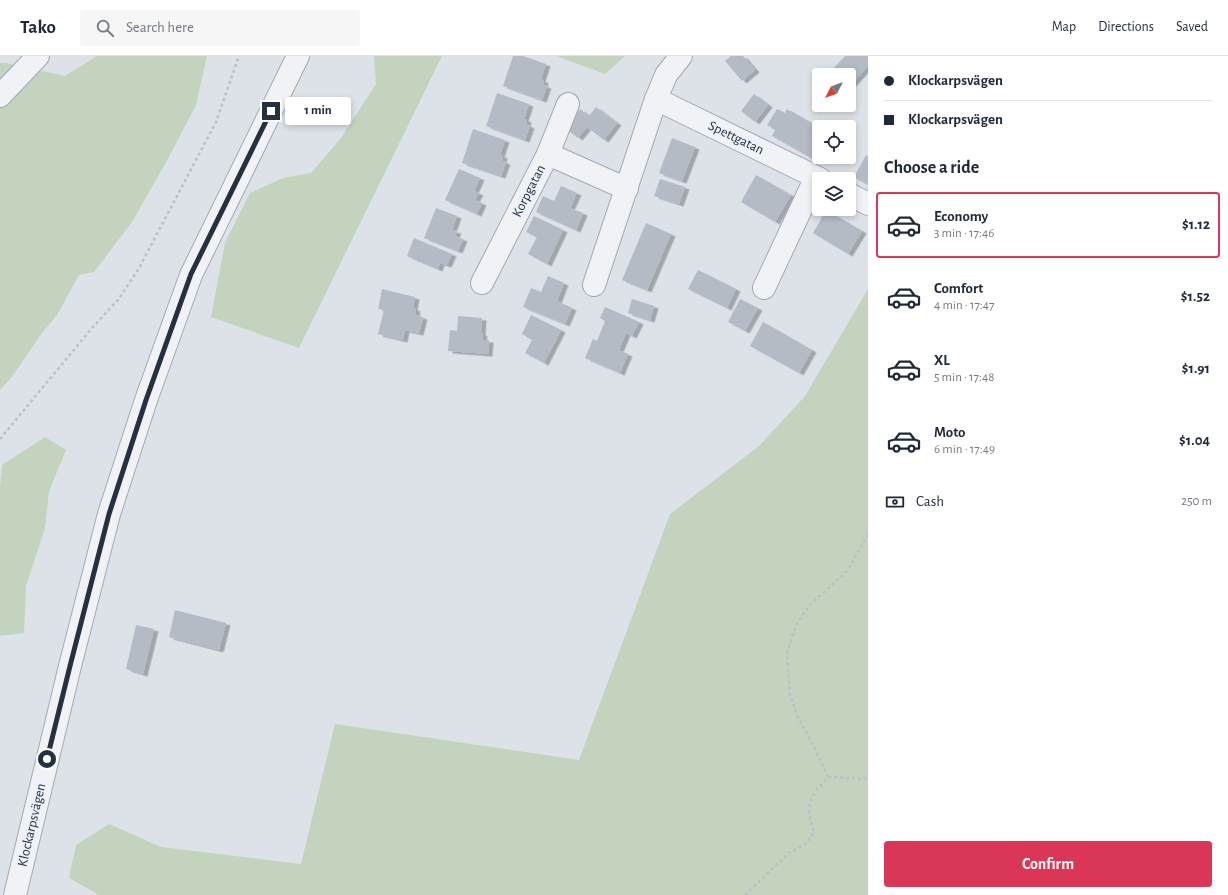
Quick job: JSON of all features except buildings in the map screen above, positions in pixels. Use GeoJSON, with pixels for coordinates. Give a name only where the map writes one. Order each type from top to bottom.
{"type":"FeatureCollection","features":[{"type":"Feature","properties":{"kind":"street"},"geometry":{"type":"LineString","coordinates":[[0,96],[38,56]]}},
{"type":"Feature","properties":{"kind":"street","name":"Klockarpsvägen"},"geometry":{"type":"LineString","coordinates":[[15,895],[70,666],[109,514],[146,400],[191,274],[298,56]]}},
{"type":"Feature","properties":{"kind":"street"},"geometry":{"type":"LineString","coordinates":[[594,286],[656,100],[666,75],[682,56]]}},
{"type":"Feature","properties":{"kind":"street","name":"Spettgatan"},"geometry":{"type":"LineString","coordinates":[[656,100],[812,175]]}},
{"type":"Feature","properties":{"kind":"street"},"geometry":{"type":"LineString","coordinates":[[548,154],[568,104]]}},
{"type":"Feature","properties":{"kind":"street","name":"Korpgatan"},"geometry":{"type":"LineString","coordinates":[[482,283],[548,154],[627,189]]}},
{"type":"Feature","properties":{"kind":"street","name":"Spettgatan"},"geometry":{"type":"LineString","coordinates":[[764,288],[812,190]]}},
{"type":"Feature","properties":{"kind":"street"},"geometry":{"type":"LineString","coordinates":[[856,198],[868,204]]}},
{"type":"Feature","properties":{"kind":"path"},"geometry":{"type":"LineString","coordinates":[[0,439],[92,328],[118,300],[138,270],[216,122],[239,56]]}},
{"type":"Feature","properties":{"kind":"path"},"geometry":{"type":"LineString","coordinates":[[828,777],[798,717],[790,695],[787,653],[796,625],[809,606],[847,571],[868,535]]}},
{"type":"Feature","properties":{"kind":"path"},"geometry":{"type":"LineString","coordinates":[[828,777],[868,780]]}},
{"type":"Feature","properties":{"kind":"path"},"geometry":{"type":"LineString","coordinates":[[745,895],[789,853],[806,844],[814,832],[810,810],[812,798],[818,788],[828,777]]}},
{"type":"Feature","properties":{"kind":"green space"},"geometry":{"type":"Polygon","coordinates":[[[97,56],[207,56],[196,105],[169,157],[132,222],[94,272],[79,275],[57,315],[42,333],[11,378],[0,390],[0,106],[38,70],[65,76],[97,56]]]}},
{"type":"Feature","properties":{"kind":"green space"},"geometry":{"type":"Polygon","coordinates":[[[374,56],[442,56],[299,348],[211,317],[225,243],[250,193],[283,178],[311,173],[341,138],[376,84],[374,56]]]}},
{"type":"Feature","properties":{"kind":"green space"},"geometry":{"type":"Polygon","coordinates":[[[556,56],[625,56],[605,74],[556,56]]]}},
{"type":"Feature","properties":{"kind":"green space"},"geometry":{"type":"Polygon","coordinates":[[[0,63],[18,66],[0,82],[0,63]]]}},
{"type":"Feature","properties":{"kind":"green space"},"geometry":{"type":"Polygon","coordinates":[[[868,289],[868,895],[99,895],[69,878],[76,845],[109,824],[161,847],[301,864],[335,724],[579,760],[670,514],[759,446],[805,396],[868,289]]]}},
{"type":"Feature","properties":{"kind":"green space"},"geometry":{"type":"Polygon","coordinates":[[[45,437],[66,450],[49,491],[45,528],[26,586],[24,633],[0,636],[0,487],[2,465],[45,437]]]}},
{"type":"Feature","properties":{"kind":"route"},"geometry":{"type":"LineString","coordinates":[[47,759],[109,514],[146,400],[191,274],[271,111]]}}]}
